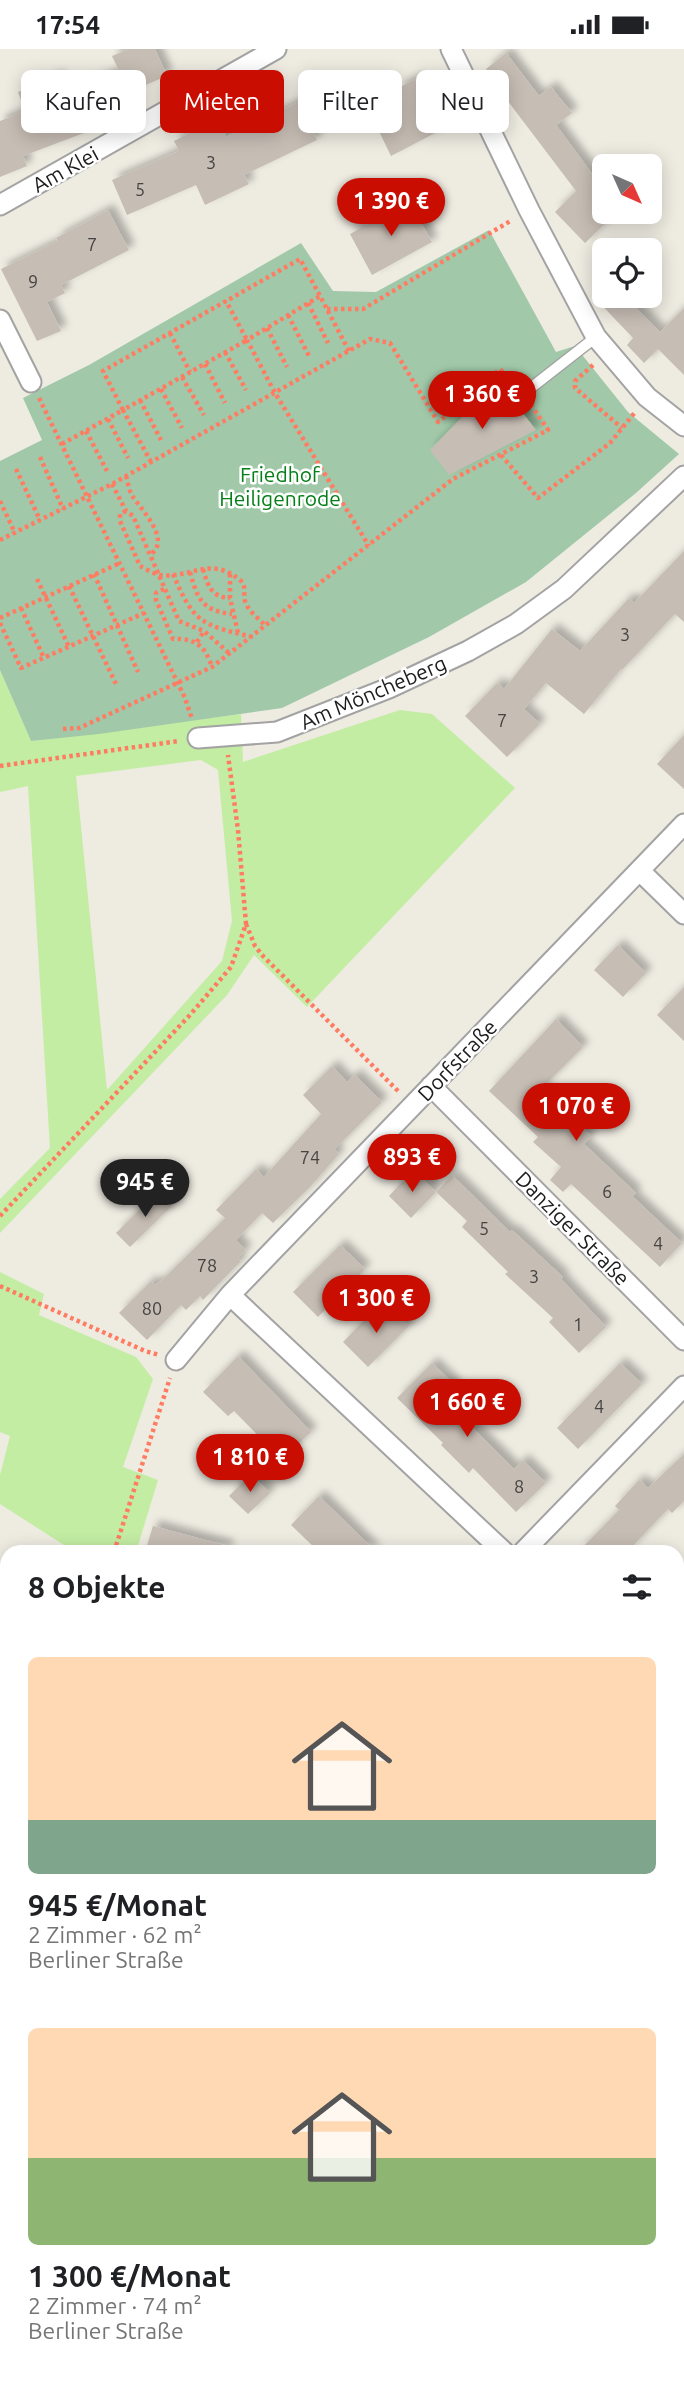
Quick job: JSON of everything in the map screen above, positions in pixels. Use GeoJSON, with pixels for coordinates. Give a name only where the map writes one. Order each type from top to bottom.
{"type":"FeatureCollection","features":[{"type":"Feature","properties":{"kind":"street","name":"Am Klei"},"geometry":{"type":"LineString","coordinates":[[0,205],[276,49]]}},
{"type":"Feature","properties":{"kind":"street"},"geometry":{"type":"LineString","coordinates":[[451,49],[529,210],[602,345],[647,397],[684,426]]}},
{"type":"Feature","properties":{"kind":"street"},"geometry":{"type":"LineString","coordinates":[[0,320],[31,382]]}},
{"type":"Feature","properties":{"kind":"street","name":"Am Möncheberg"},"geometry":{"type":"LineString","coordinates":[[198,738],[277,732],[389,688],[468,651],[516,624],[564,589],[684,477]]}},
{"type":"Feature","properties":{"kind":"street","name":"Dorfstraße"},"geometry":{"type":"LineString","coordinates":[[176,1360],[230,1295],[684,824]]}},
{"type":"Feature","properties":{"kind":"street"},"geometry":{"type":"LineString","coordinates":[[640,871],[684,914]]}},
{"type":"Feature","properties":{"kind":"street","name":"Danziger Straße"},"geometry":{"type":"LineString","coordinates":[[431,1086],[684,1339]]}},
{"type":"Feature","properties":{"kind":"street"},"geometry":{"type":"LineString","coordinates":[[230,1295],[497,1545]]}},
{"type":"Feature","properties":{"kind":"street"},"geometry":{"type":"LineString","coordinates":[[530,1545],[684,1386]]}},
{"type":"Feature","properties":{"kind":"lane"},"geometry":{"type":"LineString","coordinates":[[523,394],[602,345]]}},
{"type":"Feature","properties":{"kind":"path"},"geometry":{"type":"LineString","coordinates":[[327,309],[363,309],[529,210]]}},
{"type":"Feature","properties":{"kind":"path"},"geometry":{"type":"LineString","coordinates":[[150,462],[103,371],[300,259],[349,351]]}},
{"type":"Feature","properties":{"kind":"path"},"geometry":{"type":"LineString","coordinates":[[62,444],[320,296]]}},
{"type":"Feature","properties":{"kind":"path"},"geometry":{"type":"LineString","coordinates":[[226,301],[275,393],[369,546]]}},
{"type":"Feature","properties":{"kind":"path"},"geometry":{"type":"LineString","coordinates":[[307,303],[328,343]]}},
{"type":"Feature","properties":{"kind":"path"},"geometry":{"type":"LineString","coordinates":[[288,315],[309,356]]}},
{"type":"Feature","properties":{"kind":"path"},"geometry":{"type":"LineString","coordinates":[[267,328],[287,367]]}},
{"type":"Feature","properties":{"kind":"path"},"geometry":{"type":"LineString","coordinates":[[170,333],[190,372]]}},
{"type":"Feature","properties":{"kind":"path"},"geometry":{"type":"LineString","coordinates":[[0,540],[88,497],[370,339],[390,343],[438,422],[500,369],[523,394],[548,430],[453,479],[212,667],[79,728],[63,729]]}},
{"type":"Feature","properties":{"kind":"path"},"geometry":{"type":"LineString","coordinates":[[602,345],[575,380],[575,388],[622,428]]}},
{"type":"Feature","properties":{"kind":"path"},"geometry":{"type":"LineString","coordinates":[[225,352],[246,390]]}},
{"type":"Feature","properties":{"kind":"path"},"geometry":{"type":"LineString","coordinates":[[205,364],[225,403]]}},
{"type":"Feature","properties":{"kind":"path"},"geometry":{"type":"LineString","coordinates":[[182,377],[204,415]]}},
{"type":"Feature","properties":{"kind":"path"},"geometry":{"type":"LineString","coordinates":[[0,766],[198,738],[177,682],[31,382]]}},
{"type":"Feature","properties":{"kind":"path"},"geometry":{"type":"LineString","coordinates":[[161,389],[182,428]]}},
{"type":"Feature","properties":{"kind":"path"},"geometry":{"type":"LineString","coordinates":[[501,455],[538,498],[610,443],[647,397]]}},
{"type":"Feature","properties":{"kind":"path"},"geometry":{"type":"LineString","coordinates":[[140,400],[161,440]]}},
{"type":"Feature","properties":{"kind":"path"},"geometry":{"type":"LineString","coordinates":[[108,419],[128,458]]}},
{"type":"Feature","properties":{"kind":"path"},"geometry":{"type":"LineString","coordinates":[[86,431],[107,471]]}},
{"type":"Feature","properties":{"kind":"path"},"geometry":{"type":"LineString","coordinates":[[40,457],[64,509]]}},
{"type":"Feature","properties":{"kind":"path"},"geometry":{"type":"LineString","coordinates":[[16,469],[40,520]]}},
{"type":"Feature","properties":{"kind":"path"},"geometry":{"type":"LineString","coordinates":[[126,476],[131,495],[144,508],[158,537],[159,544],[151,554]]}},
{"type":"Feature","properties":{"kind":"path"},"geometry":{"type":"LineString","coordinates":[[111,484],[126,511],[133,516],[179,621],[204,631],[230,654]]}},
{"type":"Feature","properties":{"kind":"path"},"geometry":{"type":"LineString","coordinates":[[0,501],[15,533]]}},
{"type":"Feature","properties":{"kind":"path"},"geometry":{"type":"LineString","coordinates":[[126,511],[120,514],[120,521],[140,566],[159,575],[190,572],[212,566],[242,581],[245,586],[245,601],[254,615],[266,626]]}},
{"type":"Feature","properties":{"kind":"path"},"geometry":{"type":"LineString","coordinates":[[0,618],[120,563]]}},
{"type":"Feature","properties":{"kind":"path"},"geometry":{"type":"LineString","coordinates":[[203,569],[212,592],[219,597],[230,598]]}},
{"type":"Feature","properties":{"kind":"path"},"geometry":{"type":"LineString","coordinates":[[190,572],[196,595],[201,602],[208,607],[232,614]]}},
{"type":"Feature","properties":{"kind":"path"},"geometry":{"type":"LineString","coordinates":[[94,574],[138,672]]}},
{"type":"Feature","properties":{"kind":"path"},"geometry":{"type":"LineString","coordinates":[[173,574],[186,605],[193,613],[218,629],[253,637]]}},
{"type":"Feature","properties":{"kind":"path"},"geometry":{"type":"LineString","coordinates":[[230,575],[232,614],[238,633]]}},
{"type":"Feature","properties":{"kind":"path"},"geometry":{"type":"LineString","coordinates":[[37,579],[69,647]]}},
{"type":"Feature","properties":{"kind":"path"},"geometry":{"type":"LineString","coordinates":[[69,586],[116,684]]}},
{"type":"Feature","properties":{"kind":"path"},"geometry":{"type":"LineString","coordinates":[[164,589],[156,593],[156,600],[173,639],[197,642],[204,649],[212,667]]}},
{"type":"Feature","properties":{"kind":"path"},"geometry":{"type":"LineString","coordinates":[[21,608],[44,658]]}},
{"type":"Feature","properties":{"kind":"path"},"geometry":{"type":"LineString","coordinates":[[0,623],[21,668],[144,614]]}},
{"type":"Feature","properties":{"kind":"path"},"geometry":{"type":"LineString","coordinates":[[197,642],[204,631]]}},
{"type":"Feature","properties":{"kind":"path"},"geometry":{"type":"LineString","coordinates":[[226,736],[246,924],[255,946],[413,1105]]}},
{"type":"Feature","properties":{"kind":"path"},"geometry":{"type":"LineString","coordinates":[[0,1216],[199,1006],[231,967],[246,924]]}},
{"type":"Feature","properties":{"kind":"path"},"geometry":{"type":"LineString","coordinates":[[0,1286],[145,1351],[176,1360],[116,1545]]}},
{"type":"Feature","properties":{"kind":"green space","name":"Friedhof Heiligenrode"},"geometry":{"type":"Polygon","coordinates":[[[489,230],[556,352],[575,346],[628,412],[679,454],[636,493],[526,582],[429,637],[282,708],[31,741],[0,670],[0,461],[42,440],[23,398],[89,365],[301,243],[333,291],[376,292],[489,230]]]}},
{"type":"Feature","properties":{"kind":"green space"},"geometry":{"type":"Polygon","coordinates":[[[0,670],[31,741],[241,714],[243,762],[400,710],[432,714],[515,788],[307,1007],[254,955],[227,995],[0,1233],[0,1199],[50,1148],[28,786],[0,792],[0,670]],[[201,760],[76,776],[107,1090],[222,961],[232,921],[218,770],[201,760]]]}},
{"type":"Feature","properties":{"kind":"green space"},"geometry":{"type":"Polygon","coordinates":[[[0,1272],[44,1294],[39,1315],[136,1357],[153,1379],[123,1467],[158,1480],[138,1545],[64,1545],[0,1504],[0,1475],[10,1436],[0,1432],[0,1272]]]}},
{"type":"Feature","properties":{"kind":"building"},"geometry":{"type":"Polygon","coordinates":[[[129,49],[155,49],[164,70],[160,70],[160,79],[146,85],[146,70],[119,70],[112,56],[129,49]]]}},
{"type":"Feature","properties":{"kind":"building"},"geometry":{"type":"Polygon","coordinates":[[[506,53],[539,96],[551,87],[572,113],[556,125],[592,174],[592,224],[605,224],[585,243],[555,212],[576,191],[509,103],[509,70],[486,69],[506,53]]]}},
{"type":"Feature","properties":{"kind":"building"},"geometry":{"type":"Polygon","coordinates":[[[416,79],[416,133],[435,133],[391,156],[380,133],[402,133],[402,86],[416,79]]]}},
{"type":"Feature","properties":{"kind":"building"},"geometry":{"type":"Polygon","coordinates":[[[298,102],[298,133],[314,133],[317,140],[244,175],[249,184],[205,205],[196,185],[127,215],[112,180],[179,151],[174,141],[190,133],[224,133],[226,137],[234,133],[284,133],[284,109],[298,102]]]}},
{"type":"Feature","properties":{"kind":"building"},"geometry":{"type":"Polygon","coordinates":[[[21,113],[21,133],[84,133],[23,156],[27,166],[0,177],[0,121],[21,113]]]}},
{"type":"Feature","properties":{"kind":"building"},"geometry":{"type":"Polygon","coordinates":[[[409,202],[432,242],[372,275],[350,234],[409,202]]]}},
{"type":"Feature","properties":{"kind":"building"},"geometry":{"type":"Polygon","coordinates":[[[108,210],[129,250],[61,285],[65,293],[47,302],[61,331],[37,341],[1,269],[58,241],[56,238],[108,210]]]}},
{"type":"Feature","properties":{"kind":"building"},"geometry":{"type":"Polygon","coordinates":[[[604,308],[636,308],[660,332],[684,308],[684,375],[658,349],[644,363],[627,345],[633,338],[604,308]]]}},
{"type":"Feature","properties":{"kind":"building"},"geometry":{"type":"Polygon","coordinates":[[[497,381],[536,430],[449,475],[430,450],[497,381]]]}},
{"type":"Feature","properties":{"kind":"building"},"geometry":{"type":"Polygon","coordinates":[[[684,551],[684,622],[675,614],[621,669],[584,714],[546,683],[524,709],[540,724],[507,757],[465,716],[497,683],[504,689],[552,629],[580,651],[629,598],[634,603],[684,551]]]}},
{"type":"Feature","properties":{"kind":"building"},"geometry":{"type":"Polygon","coordinates":[[[684,735],[684,789],[657,764],[684,735]]]}},
{"type":"Feature","properties":{"kind":"building"},"geometry":{"type":"Polygon","coordinates":[[[618,945],[646,973],[623,997],[594,970],[618,945]]]}},
{"type":"Feature","properties":{"kind":"building"},"geometry":{"type":"Polygon","coordinates":[[[684,987],[684,1041],[657,1015],[684,987]]]}},
{"type":"Feature","properties":{"kind":"building"},"geometry":{"type":"Polygon","coordinates":[[[556,1019],[583,1047],[541,1089],[591,1136],[584,1144],[636,1193],[632,1196],[682,1243],[660,1267],[571,1184],[563,1192],[550,1180],[561,1167],[533,1142],[538,1137],[489,1091],[556,1019]]]}},
{"type":"Feature","properties":{"kind":"building"},"geometry":{"type":"Polygon","coordinates":[[[332,1066],[347,1082],[355,1075],[382,1102],[334,1150],[339,1154],[273,1223],[262,1213],[236,1240],[246,1250],[238,1258],[241,1261],[203,1300],[200,1296],[186,1310],[181,1305],[147,1340],[119,1313],[151,1281],[155,1285],[162,1280],[225,1218],[216,1210],[256,1169],[264,1177],[321,1114],[303,1095],[332,1066]]]}},
{"type":"Feature","properties":{"kind":"building"},"geometry":{"type":"Polygon","coordinates":[[[413,1170],[436,1192],[411,1218],[389,1196],[413,1170]]]}},
{"type":"Feature","properties":{"kind":"building"},"geometry":{"type":"Polygon","coordinates":[[[452,1175],[510,1232],[512,1230],[563,1277],[561,1279],[606,1327],[579,1353],[549,1322],[553,1318],[505,1274],[508,1272],[462,1227],[467,1221],[436,1192],[452,1175]]]}},
{"type":"Feature","properties":{"kind":"building"},"geometry":{"type":"Polygon","coordinates":[[[159,1190],[173,1205],[130,1247],[116,1233],[159,1190]]]}},
{"type":"Feature","properties":{"kind":"building"},"geometry":{"type":"Polygon","coordinates":[[[340,1245],[365,1269],[318,1317],[293,1292],[340,1245]]]}},
{"type":"Feature","properties":{"kind":"building"},"geometry":{"type":"Polygon","coordinates":[[[389,1306],[409,1326],[368,1367],[343,1342],[375,1309],[381,1315],[389,1306]]]}},
{"type":"Feature","properties":{"kind":"building"},"geometry":{"type":"Polygon","coordinates":[[[238,1356],[311,1432],[282,1460],[234,1411],[228,1416],[203,1392],[238,1356]]]}},
{"type":"Feature","properties":{"kind":"building"},"geometry":{"type":"Polygon","coordinates":[[[432,1363],[456,1386],[444,1399],[514,1469],[523,1460],[546,1483],[516,1512],[473,1468],[469,1473],[397,1398],[432,1363]]]}},
{"type":"Feature","properties":{"kind":"building"},"geometry":{"type":"Polygon","coordinates":[[[620,1363],[642,1384],[578,1449],[557,1428],[620,1363]]]}},
{"type":"Feature","properties":{"kind":"building"},"geometry":{"type":"Polygon","coordinates":[[[684,1454],[684,1501],[672,1513],[668,1509],[634,1545],[585,1545],[619,1510],[615,1506],[639,1480],[648,1488],[684,1454]]]}},
{"type":"Feature","properties":{"kind":"building"},"geometry":{"type":"Polygon","coordinates":[[[251,1474],[270,1493],[248,1514],[229,1496],[251,1474]]]}},
{"type":"Feature","properties":{"kind":"building"},"geometry":{"type":"Polygon","coordinates":[[[319,1496],[369,1545],[312,1545],[291,1525],[319,1496]]]}},
{"type":"Feature","properties":{"kind":"building"},"geometry":{"type":"Polygon","coordinates":[[[153,1526],[224,1545],[147,1545],[153,1526]]]}}]}
